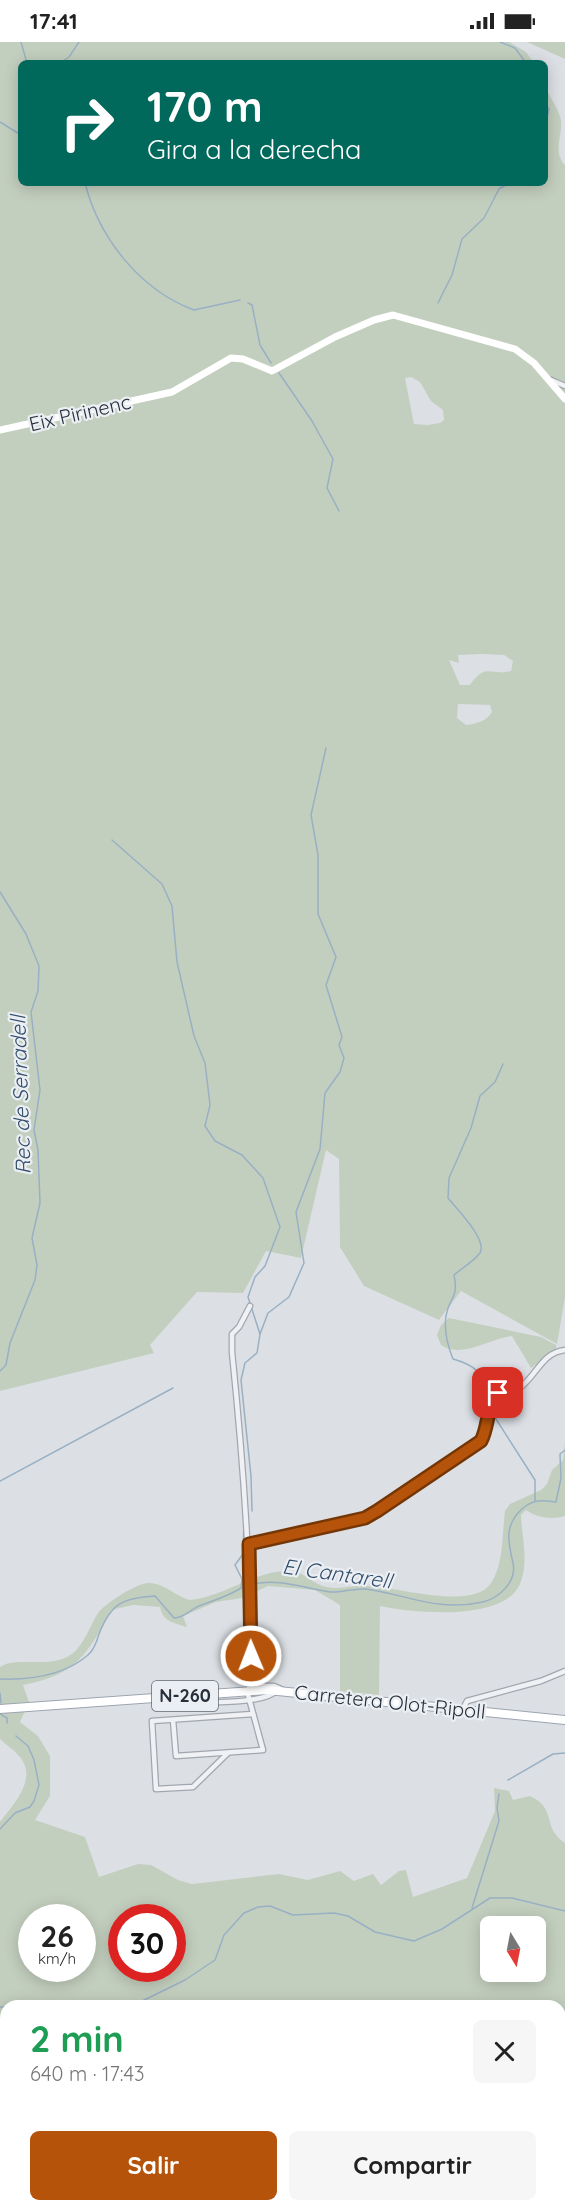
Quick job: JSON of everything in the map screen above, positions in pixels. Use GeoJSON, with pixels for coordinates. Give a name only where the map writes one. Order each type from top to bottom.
{"type":"FeatureCollection","features":[{"type":"Feature","properties":{"kind":"main road","name":"Eix Pirinenc"},"geometry":{"type":"LineString","coordinates":[[0,430],[180,388],[231,358],[243,359],[272,371],[324,342],[374,320],[393,315],[515,349],[528,357],[565,399]]}},
{"type":"Feature","properties":{"kind":"main road","name":"Carretera Olot-Ripoll"},"geometry":{"type":"LineString","coordinates":[[0,1709],[276,1691],[565,1720]]}},
{"type":"Feature","properties":{"kind":"street"},"geometry":{"type":"LineString","coordinates":[[548,380],[565,386]]}},
{"type":"Feature","properties":{"kind":"street"},"geometry":{"type":"LineString","coordinates":[[173,1720],[176,1756],[263,1750],[252,1707],[249,1544],[232,1334],[239,1327],[250,1306]]}},
{"type":"Feature","properties":{"kind":"street"},"geometry":{"type":"LineString","coordinates":[[249,1544],[365,1518],[377,1511],[481,1441],[486,1431],[493,1399],[498,1393],[522,1387],[544,1359],[565,1350]]}},
{"type":"Feature","properties":{"kind":"street"},"geometry":{"type":"LineString","coordinates":[[463,1709],[467,1701],[552,1678],[565,1671]]}},
{"type":"Feature","properties":{"kind":"street"},"geometry":{"type":"LineString","coordinates":[[251,1692],[274,1686],[285,1692]]}},
{"type":"Feature","properties":{"kind":"street"},"geometry":{"type":"LineString","coordinates":[[248,1700],[251,1692]]}},
{"type":"Feature","properties":{"kind":"street"},"geometry":{"type":"LineString","coordinates":[[248,1700],[251,1692]]}},
{"type":"Feature","properties":{"kind":"street"},"geometry":{"type":"LineString","coordinates":[[186,1696],[187,1703],[248,1700]]}},
{"type":"Feature","properties":{"kind":"street"},"geometry":{"type":"LineString","coordinates":[[248,1700],[252,1707]]}},
{"type":"Feature","properties":{"kind":"street"},"geometry":{"type":"LineString","coordinates":[[228,1753],[193,1787],[156,1789],[152,1721],[253,1714]]}},
{"type":"Feature","properties":{"kind":"green space"},"geometry":{"type":"Polygon","coordinates":[[[0,42],[509,42],[526,52],[532,60],[18,60],[18,186],[548,186],[548,92],[561,122],[559,153],[565,165],[565,1297],[557,1344],[461,1291],[439,1320],[364,1286],[340,1247],[339,1159],[326,1150],[301,1258],[266,1251],[243,1293],[197,1292],[150,1345],[154,1353],[0,1391],[0,42]],[[411,377],[405,378],[414,424],[440,423],[444,420],[443,410],[431,401],[420,382],[411,377]],[[458,655],[459,663],[449,660],[460,685],[470,685],[484,672],[511,671],[513,661],[504,655],[458,655]],[[458,704],[457,718],[466,725],[484,720],[492,712],[490,705],[458,704]]]}},
{"type":"Feature","properties":{"kind":"green space"},"geometry":{"type":"Polygon","coordinates":[[[527,42],[565,42],[565,59],[527,42]]]}},
{"type":"Feature","properties":{"kind":"green space"},"geometry":{"type":"Polygon","coordinates":[[[449,1318],[541,1337],[556,1345],[556,1350],[531,1368],[512,1336],[467,1349],[449,1349],[441,1345],[437,1335],[441,1325],[449,1318]]]}},
{"type":"Feature","properties":{"kind":"green space"},"geometry":{"type":"Polygon","coordinates":[[[565,1443],[565,1516],[545,1518],[526,1510],[521,1515],[524,1550],[523,1576],[511,1596],[477,1610],[456,1612],[413,1611],[380,1606],[379,1695],[340,1691],[340,1605],[315,1590],[268,1586],[242,1598],[216,1602],[183,1616],[187,1627],[166,1619],[160,1607],[133,1605],[111,1610],[95,1639],[78,1661],[55,1675],[23,1685],[29,1702],[20,1722],[38,1736],[50,1756],[50,1796],[35,1820],[85,1837],[99,1877],[138,1864],[151,1865],[178,1880],[192,1884],[279,1874],[308,1880],[340,1871],[354,1881],[373,1874],[381,1885],[399,1871],[406,1870],[413,1897],[467,1878],[495,1811],[494,1788],[509,1791],[513,1800],[530,1796],[544,1807],[553,1831],[565,1843],[565,2000],[0,2000],[0,1822],[22,1790],[26,1772],[24,1763],[18,1755],[0,1739],[0,1667],[14,1662],[49,1662],[67,1657],[77,1649],[101,1609],[122,1594],[149,1583],[190,1600],[216,1594],[266,1574],[290,1571],[301,1574],[322,1586],[332,1588],[368,1586],[452,1597],[482,1591],[491,1583],[498,1567],[505,1511],[510,1504],[541,1490],[547,1484],[552,1470],[563,1460],[565,1443]]]}},
{"type":"Feature","properties":{"kind":"waterway"},"geometry":{"type":"LineString","coordinates":[[21,42],[26,60]]}},
{"type":"Feature","properties":{"kind":"waterway"},"geometry":{"type":"LineString","coordinates":[[64,60],[79,42]]}},
{"type":"Feature","properties":{"kind":"waterway"},"geometry":{"type":"LineString","coordinates":[[500,42],[515,48],[524,60]]}},
{"type":"Feature","properties":{"kind":"waterway"},"geometry":{"type":"LineString","coordinates":[[548,108],[548,113]]}},
{"type":"Feature","properties":{"kind":"waterway"},"geometry":{"type":"LineString","coordinates":[[0,122],[18,133]]}},
{"type":"Feature","properties":{"kind":"waterway"},"geometry":{"type":"LineString","coordinates":[[86,186],[91,203],[111,242],[139,276],[156,289],[194,310],[240,300]]}},
{"type":"Feature","properties":{"kind":"waterway"},"geometry":{"type":"LineString","coordinates":[[438,303],[452,275],[462,239],[484,218],[499,189],[504,186]]}},
{"type":"Feature","properties":{"kind":"waterway"},"geometry":{"type":"LineString","coordinates":[[248,303],[252,305],[260,345],[271,363]]}},
{"type":"Feature","properties":{"kind":"waterway"},"geometry":{"type":"LineString","coordinates":[[279,373],[312,421],[333,459],[327,488],[339,511]]}},
{"type":"Feature","properties":{"kind":"waterway"},"geometry":{"type":"LineString","coordinates":[[260,1334],[268,1313],[289,1297],[304,1263],[296,1212],[320,1149],[325,1093],[340,1072],[344,1058],[339,1045],[342,1037],[326,985],[336,957],[318,914],[318,855],[311,815],[326,748]]}},
{"type":"Feature","properties":{"kind":"waterway"},"geometry":{"type":"LineString","coordinates":[[112,840],[162,884],[172,906],[177,962],[194,1036],[205,1063],[210,1105],[205,1126],[215,1141],[242,1155],[263,1178],[280,1227],[265,1266],[255,1277],[248,1297],[260,1334],[257,1353],[245,1363],[241,1380],[251,1476],[252,1511]]}},
{"type":"Feature","properties":{"kind":"waterway","name":"Rec de Serradell"},"geometry":{"type":"LineString","coordinates":[[0,892],[26,934],[39,966],[38,991],[31,1012],[40,1090],[34,1130],[38,1150],[40,1203],[32,1238],[37,1265],[35,1280],[10,1343],[6,1365],[0,1371]]}},
{"type":"Feature","properties":{"kind":"waterway"},"geometry":{"type":"LineString","coordinates":[[490,1396],[482,1376],[467,1364],[453,1359],[447,1338],[446,1316],[455,1289],[454,1275],[480,1253],[481,1247],[476,1233],[448,1198],[449,1178],[471,1128],[480,1096],[495,1082],[503,1064]]}},
{"type":"Feature","properties":{"kind":"waterway"},"geometry":{"type":"LineString","coordinates":[[0,1481],[173,1388]]}},
{"type":"Feature","properties":{"kind":"waterway"},"geometry":{"type":"LineString","coordinates":[[493,1409],[496,1419],[535,1480],[535,1501]]}},
{"type":"Feature","properties":{"kind":"waterway","name":"El Cantarell"},"geometry":{"type":"LineString","coordinates":[[253,1584],[273,1582],[330,1592],[366,1589],[451,1605],[466,1605],[489,1600],[501,1593],[512,1577],[514,1570],[509,1534],[516,1515],[534,1502],[556,1502],[561,1478],[560,1454],[565,1450]]}},
{"type":"Feature","properties":{"kind":"waterway"},"geometry":{"type":"LineString","coordinates":[[241,1587],[242,1579],[235,1565],[243,1554],[244,1520]]}},
{"type":"Feature","properties":{"kind":"waterway","name":"El Cantarell"},"geometry":{"type":"LineString","coordinates":[[0,1679],[47,1675],[79,1662],[92,1651],[108,1615],[126,1601],[155,1596],[174,1618],[243,1587]]}},
{"type":"Feature","properties":{"kind":"waterway","name":"El Cantarell"},"geometry":{"type":"LineString","coordinates":[[0,1693],[1,1703]]}},
{"type":"Feature","properties":{"kind":"waterway","name":"Rec de Serradell"},"geometry":{"type":"LineString","coordinates":[[0,1714],[7,1718],[7,1723]]}},
{"type":"Feature","properties":{"kind":"waterway","name":"Rec de Serradell"},"geometry":{"type":"LineString","coordinates":[[0,1829],[15,1813],[30,1807],[39,1785],[34,1760],[28,1746],[16,1736]]}},
{"type":"Feature","properties":{"kind":"waterway"},"geometry":{"type":"LineString","coordinates":[[508,1780],[553,1754],[565,1753]]}},
{"type":"Feature","properties":{"kind":"waterway"},"geometry":{"type":"LineString","coordinates":[[472,1908],[499,1821],[497,1808],[499,1794]]}},
{"type":"Feature","properties":{"kind":"waterway"},"geometry":{"type":"LineString","coordinates":[[144,2000],[185,1980],[215,1960],[224,1935],[244,1913],[258,1907],[270,1906],[293,1915],[334,1913],[348,1916],[375,1932],[414,1941],[442,1929],[490,1898],[512,1898],[565,1911]]}},
{"type":"Feature","properties":{"kind":"route"},"geometry":{"type":"LineString","coordinates":[[251,1656],[249,1544],[365,1518],[377,1511],[481,1441],[486,1431],[493,1399],[498,1393]]}}]}
